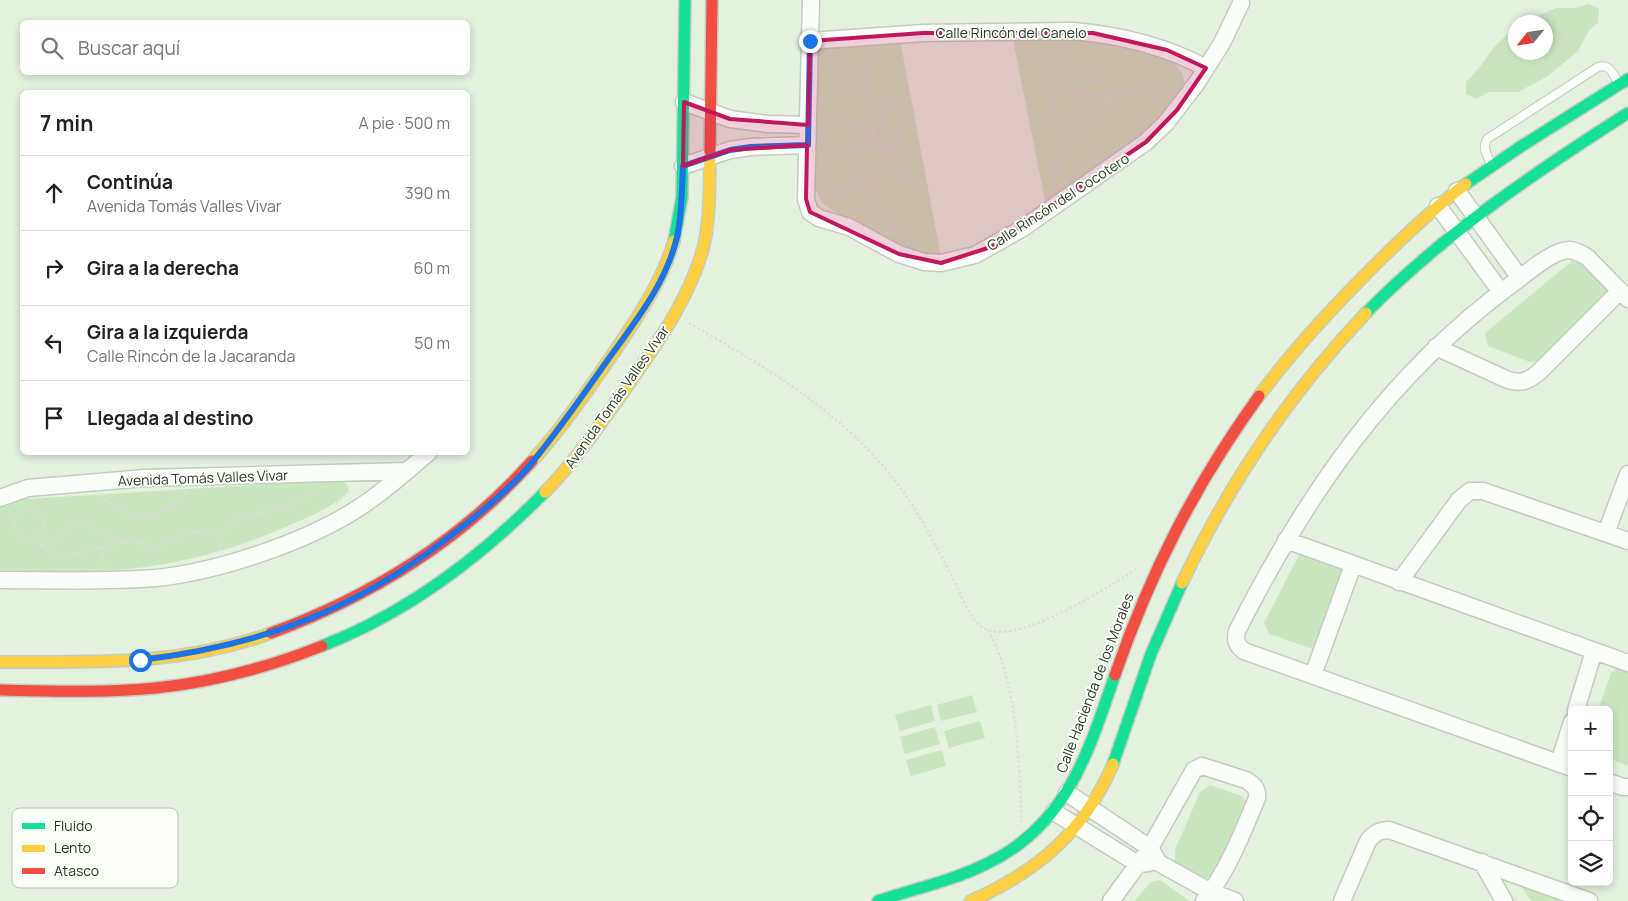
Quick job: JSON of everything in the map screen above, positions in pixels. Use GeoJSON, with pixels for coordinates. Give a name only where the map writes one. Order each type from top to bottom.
{"type":"FeatureCollection","features":[{"type":"Feature","properties":{"kind":"main road","name":"Avenida Tomás Valles Vivar"},"geometry":{"type":"LineString","coordinates":[[0,662],[86,663],[140,660],[192,653],[241,642],[296,625],[321,615],[383,582],[432,550],[494,501],[535,458],[579,401],[648,301],[666,269],[680,218],[683,166],[684,0]]}},
{"type":"Feature","properties":{"kind":"main road","name":"Avenida Tomás Valles Vivar"},"geometry":{"type":"LineString","coordinates":[[0,690],[128,691],[206,681],[238,674],[294,657],[331,644],[381,620],[410,602],[497,540],[534,505],[557,481],[594,434],[675,315],[694,275],[708,225],[712,0]]}},
{"type":"Feature","properties":{"kind":"main road","name":"Calle Hacienda de los Morales"},"geometry":{"type":"LineString","coordinates":[[971,901],[1020,878],[1049,854],[1076,826],[1089,808],[1110,771],[1144,672],[1152,616],[1181,517],[1202,479],[1276,374],[1358,281],[1438,206],[1492,166],[1624,81]]}},
{"type":"Feature","properties":{"kind":"main road","name":"Calle Hacienda de los Morales"},"geometry":{"type":"LineString","coordinates":[[878,901],[965,873],[1004,855],[1020,845],[1054,812],[1076,778],[1090,745],[1116,670],[1208,531],[1259,446],[1315,371],[1386,294],[1415,266],[1457,231],[1628,113]]}},
{"type":"Feature","properties":{"kind":"street"},"geometry":{"type":"LineString","coordinates":[[811,0],[808,125],[811,152],[806,199],[816,207]]}},
{"type":"Feature","properties":{"kind":"street","name":"Calle Rincón del Cocotero"},"geometry":{"type":"LineString","coordinates":[[816,207],[819,218],[849,228],[899,254],[924,262],[941,264],[975,255],[1023,228],[1146,142],[1177,110],[1206,68],[1222,42],[1241,3]]}},
{"type":"Feature","properties":{"kind":"street","name":"Calle Rincón del Canelo"},"geometry":{"type":"LineString","coordinates":[[810,41],[923,33],[1073,31],[1144,43],[1188,58],[1206,68]]}},
{"type":"Feature","properties":{"kind":"street"},"geometry":{"type":"LineString","coordinates":[[684,102],[711,113],[749,122],[808,125]]}},
{"type":"Feature","properties":{"kind":"street"},"geometry":{"type":"LineString","coordinates":[[749,122],[751,147]]}},
{"type":"Feature","properties":{"kind":"street"},"geometry":{"type":"LineString","coordinates":[[683,166],[730,150],[751,147],[811,152]]}},
{"type":"Feature","properties":{"kind":"street"},"geometry":{"type":"LineString","coordinates":[[1457,191],[1520,278]]}},
{"type":"Feature","properties":{"kind":"street"},"geometry":{"type":"LineString","coordinates":[[1438,206],[1501,292]]}},
{"type":"Feature","properties":{"kind":"street"},"geometry":{"type":"LineString","coordinates":[[1436,347],[1508,380],[1525,382],[1539,372],[1624,295],[1587,257],[1579,252],[1562,251],[1501,292],[1436,347],[1405,378],[1341,456],[1286,540],[1237,631],[1236,642],[1244,651],[1565,766],[1568,747]]}},
{"type":"Feature","properties":{"kind":"street"},"geometry":{"type":"LineString","coordinates":[[0,580],[158,578],[200,570],[274,548],[318,530],[356,509],[426,455]]}},
{"type":"Feature","properties":{"kind":"street","name":"Avenida Tomás Valles Vivar"},"geometry":{"type":"LineString","coordinates":[[0,498],[28,488],[145,478],[407,471]]}},
{"type":"Feature","properties":{"kind":"street"},"geometry":{"type":"LineString","coordinates":[[1606,533],[1628,474]]}},
{"type":"Feature","properties":{"kind":"street"},"geometry":{"type":"LineString","coordinates":[[1399,582],[1458,500],[1470,491],[1483,491],[1628,541]]}},
{"type":"Feature","properties":{"kind":"street"},"geometry":{"type":"LineString","coordinates":[[1286,540],[1628,663]]}},
{"type":"Feature","properties":{"kind":"street"},"geometry":{"type":"LineString","coordinates":[[1314,675],[1353,565]]}},
{"type":"Feature","properties":{"kind":"street"},"geometry":{"type":"LineString","coordinates":[[1577,706],[1594,651]]}},
{"type":"Feature","properties":{"kind":"street"},"geometry":{"type":"LineString","coordinates":[[1111,901],[1150,848],[1191,775],[1197,768],[1207,767],[1246,780],[1252,784],[1257,793],[1257,798],[1232,854],[1208,896]]}},
{"type":"Feature","properties":{"kind":"street"},"geometry":{"type":"LineString","coordinates":[[1613,783],[1628,787]]}},
{"type":"Feature","properties":{"kind":"street"},"geometry":{"type":"LineString","coordinates":[[1067,793],[1150,848],[1159,863],[1208,896],[1235,901]]}},
{"type":"Feature","properties":{"kind":"street"},"geometry":{"type":"LineString","coordinates":[[1054,812],[1138,864],[1159,863]]}},
{"type":"Feature","properties":{"kind":"street"},"geometry":{"type":"LineString","coordinates":[[1342,901],[1368,840],[1377,832],[1383,830],[1389,830],[1482,862],[1589,901]]}},
{"type":"Feature","properties":{"kind":"street"},"geometry":{"type":"LineString","coordinates":[[1482,862],[1504,901]]}},
{"type":"Feature","properties":{"kind":"lane"},"geometry":{"type":"LineString","coordinates":[[1492,166],[1484,148],[1484,143],[1487,139],[1598,67],[1603,65],[1608,67],[1624,81]]}},
{"type":"Feature","properties":{"kind":"path"},"geometry":{"type":"LineString","coordinates":[[1024,44],[1066,70],[1112,89],[1116,96]]}},
{"type":"Feature","properties":{"kind":"path"},"geometry":{"type":"LineString","coordinates":[[862,74],[870,61],[881,50]]}},
{"type":"Feature","properties":{"kind":"path"},"geometry":{"type":"LineString","coordinates":[[822,56],[849,76]]}},
{"type":"Feature","properties":{"kind":"path"},"geometry":{"type":"LineString","coordinates":[[854,73],[862,74],[866,79],[864,89],[855,92],[849,89],[847,83],[849,76],[854,73]]}},
{"type":"Feature","properties":{"kind":"path"},"geometry":{"type":"LineString","coordinates":[[1080,94],[1082,104],[1078,114],[1073,117],[1063,118],[1054,112],[1051,98],[1058,89],[1067,86],[1077,90],[1080,94],[1093,94],[1105,98],[1138,90],[1169,101]]}},
{"type":"Feature","properties":{"kind":"path"},"geometry":{"type":"LineString","coordinates":[[864,89],[887,107]]}},
{"type":"Feature","properties":{"kind":"path"},"geometry":{"type":"LineString","coordinates":[[1055,194],[1053,182],[1063,154],[1080,128],[1100,108],[1116,96]]}},
{"type":"Feature","properties":{"kind":"path"},"geometry":{"type":"LineString","coordinates":[[880,125],[883,113],[887,107],[911,97]]}},
{"type":"Feature","properties":{"kind":"path"},"geometry":{"type":"LineString","coordinates":[[821,112],[874,131]]}},
{"type":"Feature","properties":{"kind":"path"},"geometry":{"type":"LineString","coordinates":[[884,123],[892,124],[898,131],[899,139],[894,146],[887,149],[883,148],[874,140],[874,131],[880,125],[884,123]]}},
{"type":"Feature","properties":{"kind":"path"},"geometry":{"type":"LineString","coordinates":[[811,152],[874,140]]}},
{"type":"Feature","properties":{"kind":"path"},"geometry":{"type":"LineString","coordinates":[[883,148],[887,166],[907,177],[927,183]]}},
{"type":"Feature","properties":{"kind":"path"},"geometry":{"type":"LineString","coordinates":[[863,189],[868,188],[872,180],[887,166]]}},
{"type":"Feature","properties":{"kind":"path"},"geometry":{"type":"LineString","coordinates":[[857,184],[857,177],[863,173],[870,176],[872,180]]}},
{"type":"Feature","properties":{"kind":"path"},"geometry":{"type":"LineString","coordinates":[[816,207],[820,198],[857,184]]}},
{"type":"Feature","properties":{"kind":"path"},"geometry":{"type":"LineString","coordinates":[[857,184],[863,189],[888,225],[908,242]]}},
{"type":"Feature","properties":{"kind":"path"},"geometry":{"type":"LineString","coordinates":[[816,191],[820,198]]}},
{"type":"Feature","properties":{"kind":"path"},"geometry":{"type":"LineString","coordinates":[[675,315],[782,378],[839,423],[868,452],[901,489],[935,544],[975,620],[988,630],[998,633],[1028,627],[1084,601],[1145,563]]}},
{"type":"Feature","properties":{"kind":"path"},"geometry":{"type":"LineString","coordinates":[[32,538],[40,533],[43,528],[43,518],[37,510],[22,509],[15,516],[13,525],[22,537],[32,538],[42,546],[61,555],[78,554],[119,543],[142,543],[158,546],[183,533],[218,534],[247,515],[286,509],[322,487]]}},
{"type":"Feature","properties":{"kind":"path"},"geometry":{"type":"LineString","coordinates":[[100,495],[111,505],[127,513],[141,516],[153,514],[170,507],[188,489]]}},
{"type":"Feature","properties":{"kind":"path"},"geometry":{"type":"LineString","coordinates":[[331,506],[337,502]]}},
{"type":"Feature","properties":{"kind":"path"},"geometry":{"type":"LineString","coordinates":[[42,546],[54,540],[70,527],[81,523],[119,543]]}},
{"type":"Feature","properties":{"kind":"path"},"geometry":{"type":"LineString","coordinates":[[218,534],[220,551],[228,548]]}},
{"type":"Feature","properties":{"kind":"path"},"geometry":{"type":"LineString","coordinates":[[100,547],[105,570]]}},
{"type":"Feature","properties":{"kind":"path"},"geometry":{"type":"LineString","coordinates":[[988,630],[1001,656],[1011,698],[1016,733],[1021,811],[1020,845]]}},
{"type":"Feature","properties":{"kind":"highlighted area"},"geometry":{"type":"Polygon","coordinates":[[[923,33],[1093,33],[1167,50],[1206,68],[1177,110],[1146,142],[991,247],[941,263],[899,254],[810,212],[806,199],[807,145],[730,150],[683,166],[684,102],[730,119],[808,125],[810,41],[923,33]]]}},
{"type":"Feature","properties":{"kind":"green space"},"geometry":{"type":"Polygon","coordinates":[[[1588,4],[1599,8],[1598,23],[1589,30],[1578,51],[1548,76],[1518,92],[1489,92],[1476,99],[1466,94],[1466,82],[1494,47],[1508,34],[1508,60],[1553,60],[1553,15],[1540,15],[1556,8],[1576,8],[1588,4]]]}},
{"type":"Feature","properties":{"kind":"green space"},"geometry":{"type":"Polygon","coordinates":[[[1061,30],[1116,43],[1172,60],[1182,73],[1186,87],[1157,127],[1046,206],[1012,35],[1061,30]]]}},
{"type":"Feature","properties":{"kind":"green space"},"geometry":{"type":"Polygon","coordinates":[[[900,40],[941,257],[918,253],[835,212],[822,203],[813,184],[816,51],[828,44],[900,40]]]}},
{"type":"Feature","properties":{"kind":"green space"},"geometry":{"type":"Polygon","coordinates":[[[1573,260],[1584,261],[1607,285],[1607,294],[1540,361],[1530,362],[1488,346],[1485,333],[1573,260]]]}},
{"type":"Feature","properties":{"kind":"green space"},"geometry":{"type":"Polygon","coordinates":[[[342,480],[348,486],[349,491],[334,503],[309,517],[261,537],[215,552],[167,564],[119,570],[0,570],[0,508],[26,499],[342,480]]]}},
{"type":"Feature","properties":{"kind":"green space"},"geometry":{"type":"Polygon","coordinates":[[[1306,551],[1343,563],[1348,573],[1323,643],[1313,649],[1269,634],[1264,623],[1298,557],[1306,551]]]}},
{"type":"Feature","properties":{"kind":"green space"},"geometry":{"type":"Polygon","coordinates":[[[1619,666],[1628,669],[1628,766],[1613,760],[1613,706],[1599,706],[1611,673],[1619,666]]]}},
{"type":"Feature","properties":{"kind":"green space"},"geometry":{"type":"Polygon","coordinates":[[[972,695],[977,712],[941,721],[937,705],[972,695]]]}},
{"type":"Feature","properties":{"kind":"green space"},"geometry":{"type":"Polygon","coordinates":[[[931,705],[935,721],[900,731],[895,715],[931,705]]]}},
{"type":"Feature","properties":{"kind":"green space"},"geometry":{"type":"Polygon","coordinates":[[[980,721],[985,738],[949,748],[944,731],[980,721]]]}},
{"type":"Feature","properties":{"kind":"green space"},"geometry":{"type":"Polygon","coordinates":[[[935,727],[940,744],[905,754],[900,737],[935,727]]]}},
{"type":"Feature","properties":{"kind":"green space"},"geometry":{"type":"Polygon","coordinates":[[[942,750],[946,766],[911,776],[906,760],[942,750]]]}},
{"type":"Feature","properties":{"kind":"green space"},"geometry":{"type":"Polygon","coordinates":[[[1210,785],[1242,796],[1247,805],[1215,876],[1203,879],[1175,862],[1175,850],[1200,792],[1210,785]]]}},
{"type":"Feature","properties":{"kind":"green space"},"geometry":{"type":"Polygon","coordinates":[[[1521,879],[1579,901],[1531,901],[1520,885],[1521,879]]]}},
{"type":"Feature","properties":{"kind":"green space"},"geometry":{"type":"Polygon","coordinates":[[[1160,880],[1189,901],[1134,901],[1151,882],[1160,880]]]}},
{"type":"Feature","properties":{"kind":"traffic: fast"},"geometry":{"type":"LineString","coordinates":[[674,241],[682,197],[685,0]]}},
{"type":"Feature","properties":{"kind":"traffic: fast"},"geometry":{"type":"LineString","coordinates":[[1466,184],[1520,147],[1628,79]]}},
{"type":"Feature","properties":{"kind":"traffic: fast"},"geometry":{"type":"LineString","coordinates":[[1366,313],[1426,257],[1491,205],[1628,113]]}},
{"type":"Feature","properties":{"kind":"traffic: fast"},"geometry":{"type":"LineString","coordinates":[[322,646],[384,617],[441,581],[495,539],[545,492]]}},
{"type":"Feature","properties":{"kind":"traffic: fast"},"geometry":{"type":"LineString","coordinates":[[1113,764],[1151,654],[1182,583]]}},
{"type":"Feature","properties":{"kind":"traffic: fast"},"geometry":{"type":"LineString","coordinates":[[878,901],[973,870],[1014,848],[1037,829],[1055,808],[1071,784],[1084,759],[1115,675]]}},
{"type":"Feature","properties":{"kind":"traffic: slow"},"geometry":{"type":"LineString","coordinates":[[545,492],[577,456],[624,391],[669,323],[689,287],[706,237],[710,151]]}},
{"type":"Feature","properties":{"kind":"traffic: slow"},"geometry":{"type":"LineString","coordinates":[[1259,396],[1299,346],[1357,283],[1417,224],[1466,184]]}},
{"type":"Feature","properties":{"kind":"traffic: slow"},"geometry":{"type":"LineString","coordinates":[[532,461],[575,408],[632,325],[656,285],[674,241]]}},
{"type":"Feature","properties":{"kind":"traffic: slow"},"geometry":{"type":"LineString","coordinates":[[1182,583],[1220,510],[1263,441],[1312,375],[1366,313]]}},
{"type":"Feature","properties":{"kind":"traffic: slow"},"geometry":{"type":"LineString","coordinates":[[0,662],[103,662],[170,657],[237,644],[271,633]]}},
{"type":"Feature","properties":{"kind":"traffic: slow"},"geometry":{"type":"LineString","coordinates":[[971,901],[1017,876],[1056,847],[1088,810],[1113,764]]}},
{"type":"Feature","properties":{"kind":"traffic: jam"},"geometry":{"type":"LineString","coordinates":[[710,151],[712,0]]}},
{"type":"Feature","properties":{"kind":"traffic: jam"},"geometry":{"type":"LineString","coordinates":[[1115,675],[1144,600],[1176,530],[1236,429],[1259,396]]}},
{"type":"Feature","properties":{"kind":"traffic: jam"},"geometry":{"type":"LineString","coordinates":[[271,633],[308,619],[344,602],[379,584],[412,563],[445,541],[476,516],[505,490],[532,461]]}},
{"type":"Feature","properties":{"kind":"traffic: jam"},"geometry":{"type":"LineString","coordinates":[[0,690],[136,690],[178,685],[241,673],[282,661],[322,646]]}},
{"type":"Feature","properties":{"kind":"route"},"geometry":{"type":"LineString","coordinates":[[140,660],[192,653],[241,642],[321,615],[371,590],[410,566],[472,520],[494,501],[523,472],[551,439],[658,286],[666,269],[676,238],[680,218],[683,166],[730,150],[751,147],[808,145],[810,41]]}}]}
